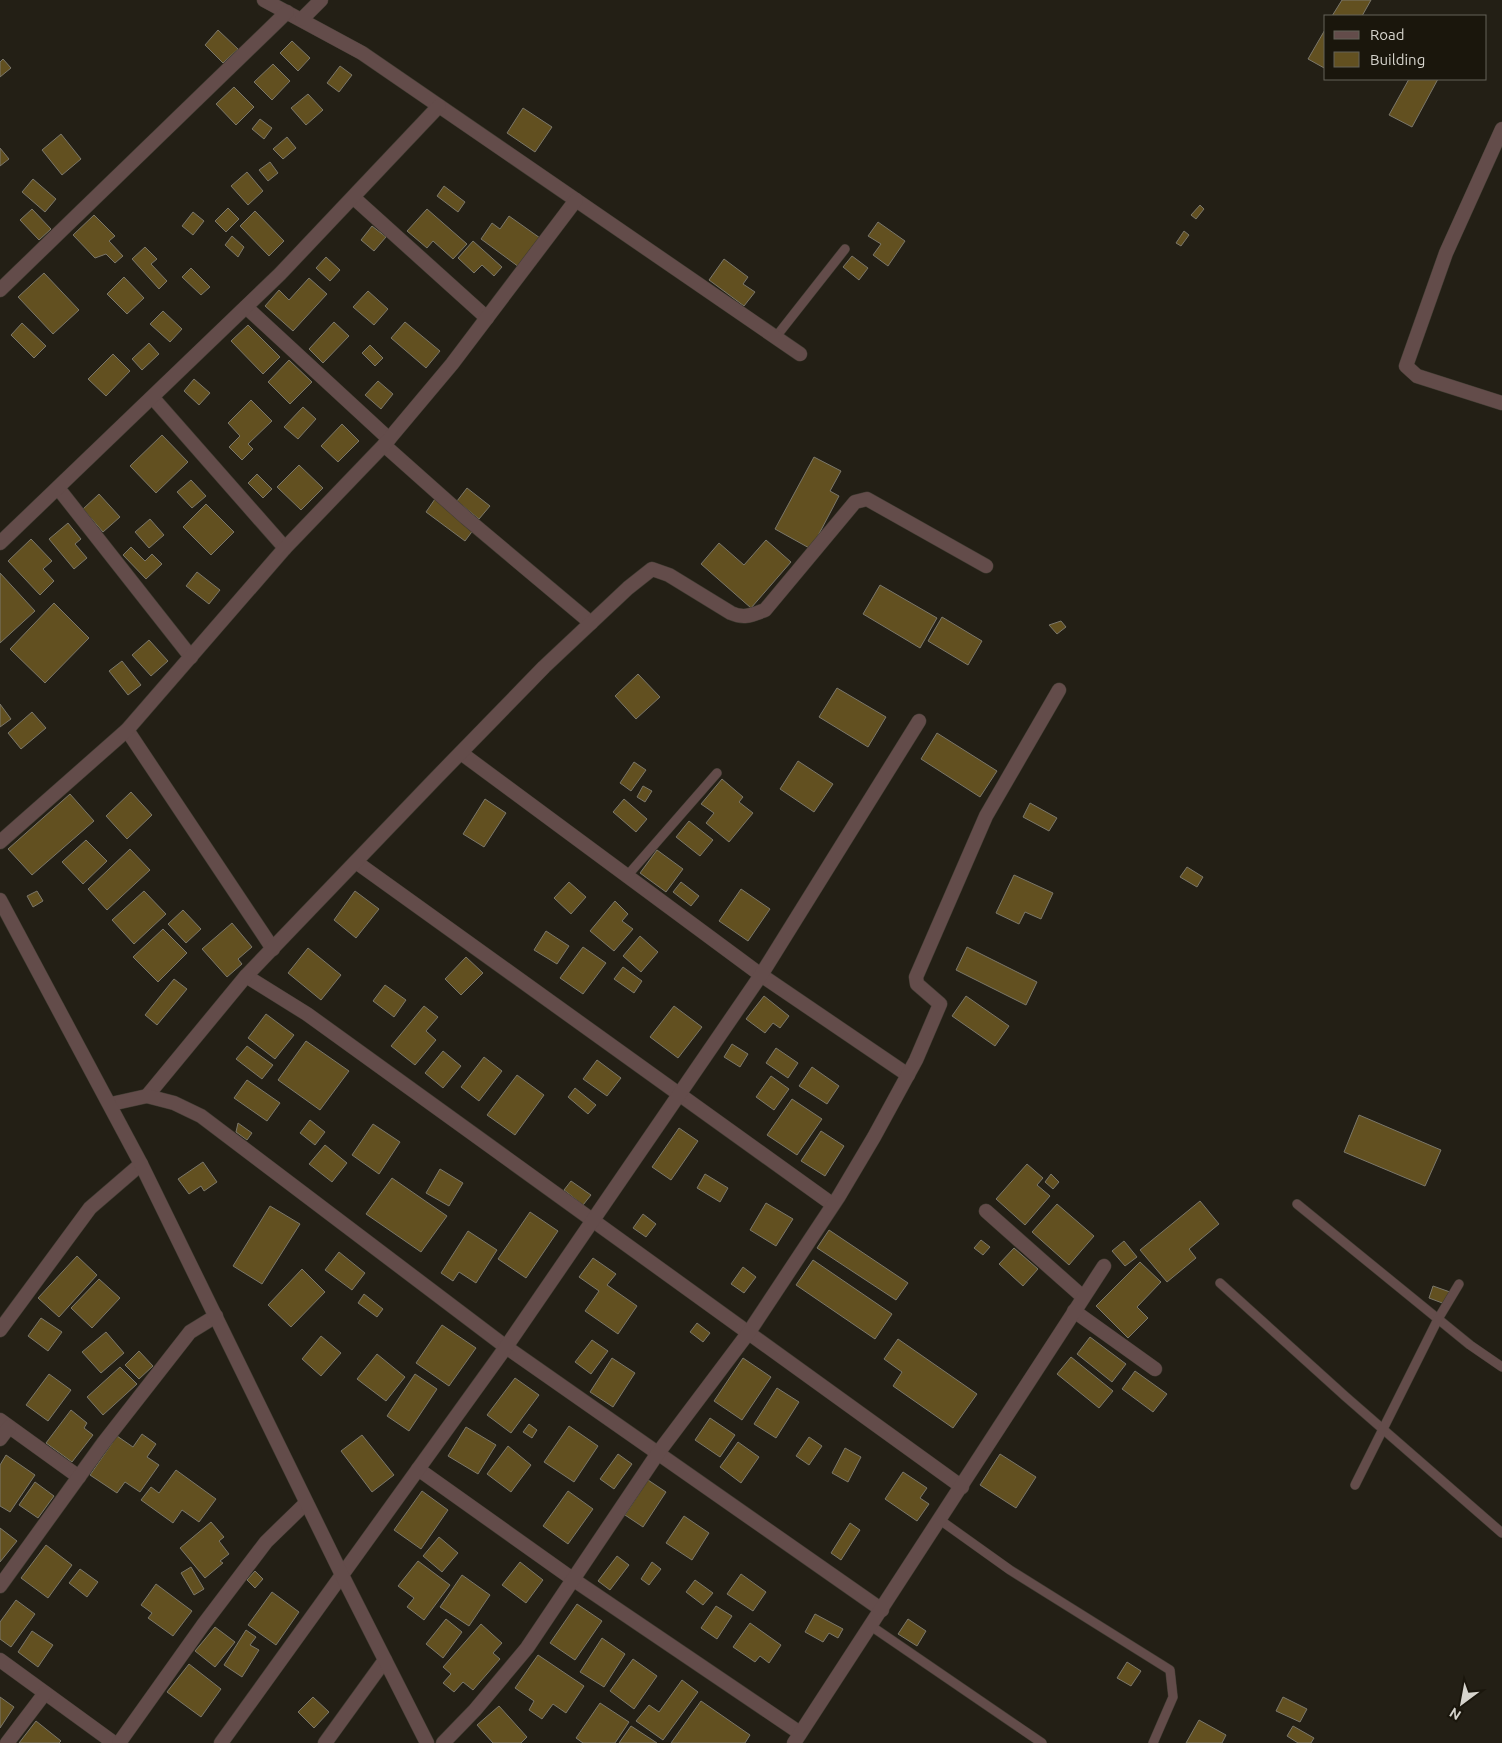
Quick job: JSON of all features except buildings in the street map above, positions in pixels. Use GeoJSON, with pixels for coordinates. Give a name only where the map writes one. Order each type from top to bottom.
{"type":"FeatureCollection","features":[{"type":"Feature","properties":{"kind":"street"},"geometry":{"type":"LineString","coordinates":[[264,0],[362,53],[800,354]]}},
{"type":"Feature","properties":{"kind":"street"},"geometry":{"type":"LineString","coordinates":[[302,19],[320,0]]}},
{"type":"Feature","properties":{"kind":"street"},"geometry":{"type":"LineString","coordinates":[[0,290],[287,12]]}},
{"type":"Feature","properties":{"kind":"street"},"geometry":{"type":"LineString","coordinates":[[0,543],[246,307],[354,198],[440,106]]}},
{"type":"Feature","properties":{"kind":"street"},"geometry":{"type":"LineString","coordinates":[[1502,129],[1446,253],[1406,366],[1417,376],[1502,403]]}},
{"type":"Feature","properties":{"kind":"street"},"geometry":{"type":"LineString","coordinates":[[354,198],[487,318]]}},
{"type":"Feature","properties":{"kind":"street"},"geometry":{"type":"LineString","coordinates":[[0,842],[127,730],[285,548],[387,442],[487,318],[576,200]]}},
{"type":"Feature","properties":{"kind":"street"},"geometry":{"type":"LineString","coordinates":[[246,307],[466,518],[591,623]]}},
{"type":"Feature","properties":{"kind":"street"},"geometry":{"type":"LineString","coordinates":[[153,398],[285,548]]}},
{"type":"Feature","properties":{"kind":"street"},"geometry":{"type":"LineString","coordinates":[[58,488],[191,657]]}},
{"type":"Feature","properties":{"kind":"street"},"geometry":{"type":"LineString","coordinates":[[147,1096],[246,976],[544,667],[628,588],[652,570],[669,575],[740,617],[750,617],[766,610],[855,502],[867,499],[986,566]]}},
{"type":"Feature","properties":{"kind":"street"},"geometry":{"type":"LineString","coordinates":[[443,1743],[475,1710],[526,1648],[574,1580],[658,1453],[749,1332],[874,1137],[908,1075],[940,1004],[916,984],[916,977],[986,816],[1059,690]]}},
{"type":"Feature","properties":{"kind":"street"},"geometry":{"type":"LineString","coordinates":[[221,1743],[506,1347],[593,1221],[761,975],[919,721]]}},
{"type":"Feature","properties":{"kind":"street"},"geometry":{"type":"LineString","coordinates":[[127,730],[273,949]]}},
{"type":"Feature","properties":{"kind":"street"},"geometry":{"type":"LineString","coordinates":[[461,753],[761,975],[908,1075]]}},
{"type":"Feature","properties":{"kind":"street"},"geometry":{"type":"LineString","coordinates":[[356,862],[832,1204]]}},
{"type":"Feature","properties":{"kind":"street"},"geometry":{"type":"LineString","coordinates":[[0,900],[111,1104],[306,1503],[428,1743]]}},
{"type":"Feature","properties":{"kind":"street"},"geometry":{"type":"LineString","coordinates":[[246,976],[307,1014],[962,1487]]}},
{"type":"Feature","properties":{"kind":"street"},"geometry":{"type":"LineString","coordinates":[[111,1104],[147,1096],[174,1103],[201,1116],[506,1347],[882,1610]]}},
{"type":"Feature","properties":{"kind":"street"},"geometry":{"type":"LineString","coordinates":[[0,1330],[90,1208],[141,1164]]}},
{"type":"Feature","properties":{"kind":"street"},"geometry":{"type":"LineString","coordinates":[[986,1211],[1083,1297]]}},
{"type":"Feature","properties":{"kind":"street"},"geometry":{"type":"LineString","coordinates":[[418,1469],[797,1740],[1104,1266]]}},
{"type":"Feature","properties":{"kind":"street"},"geometry":{"type":"LineString","coordinates":[[1074,1311],[1155,1369]]}},
{"type":"Feature","properties":{"kind":"street"},"geometry":{"type":"LineString","coordinates":[[0,1586],[79,1477],[190,1332],[216,1316]]}},
{"type":"Feature","properties":{"kind":"street"},"geometry":{"type":"LineString","coordinates":[[0,1439],[4,1423],[79,1477]]}},
{"type":"Feature","properties":{"kind":"street"},"geometry":{"type":"LineString","coordinates":[[119,1743],[203,1625],[266,1542],[306,1503]]}},
{"type":"Feature","properties":{"kind":"street"},"geometry":{"type":"LineString","coordinates":[[0,1660],[114,1743]]}},
{"type":"Feature","properties":{"kind":"street"},"geometry":{"type":"LineString","coordinates":[[325,1743],[385,1660]]}},
{"type":"Feature","properties":{"kind":"street"},"geometry":{"type":"LineString","coordinates":[[7,1743],[44,1693]]}},
{"type":"Feature","properties":{"kind":"lane"},"geometry":{"type":"LineString","coordinates":[[775,338],[845,249]]}},
{"type":"Feature","properties":{"kind":"lane"},"geometry":{"type":"LineString","coordinates":[[627,876],[717,773]]}},
{"type":"Feature","properties":{"kind":"lane"},"geometry":{"type":"LineString","coordinates":[[1297,1204],[1470,1345],[1502,1367]]}},
{"type":"Feature","properties":{"kind":"lane"},"geometry":{"type":"LineString","coordinates":[[1220,1283],[1502,1533]]}},
{"type":"Feature","properties":{"kind":"lane"},"geometry":{"type":"LineString","coordinates":[[1355,1485],[1438,1319],[1459,1284]]}},
{"type":"Feature","properties":{"kind":"lane"},"geometry":{"type":"LineString","coordinates":[[940,1520],[1010,1570],[1170,1670],[1173,1697],[1153,1743]]}},
{"type":"Feature","properties":{"kind":"lane"},"geometry":{"type":"LineString","coordinates":[[871,1626],[1042,1743]]}}]}
